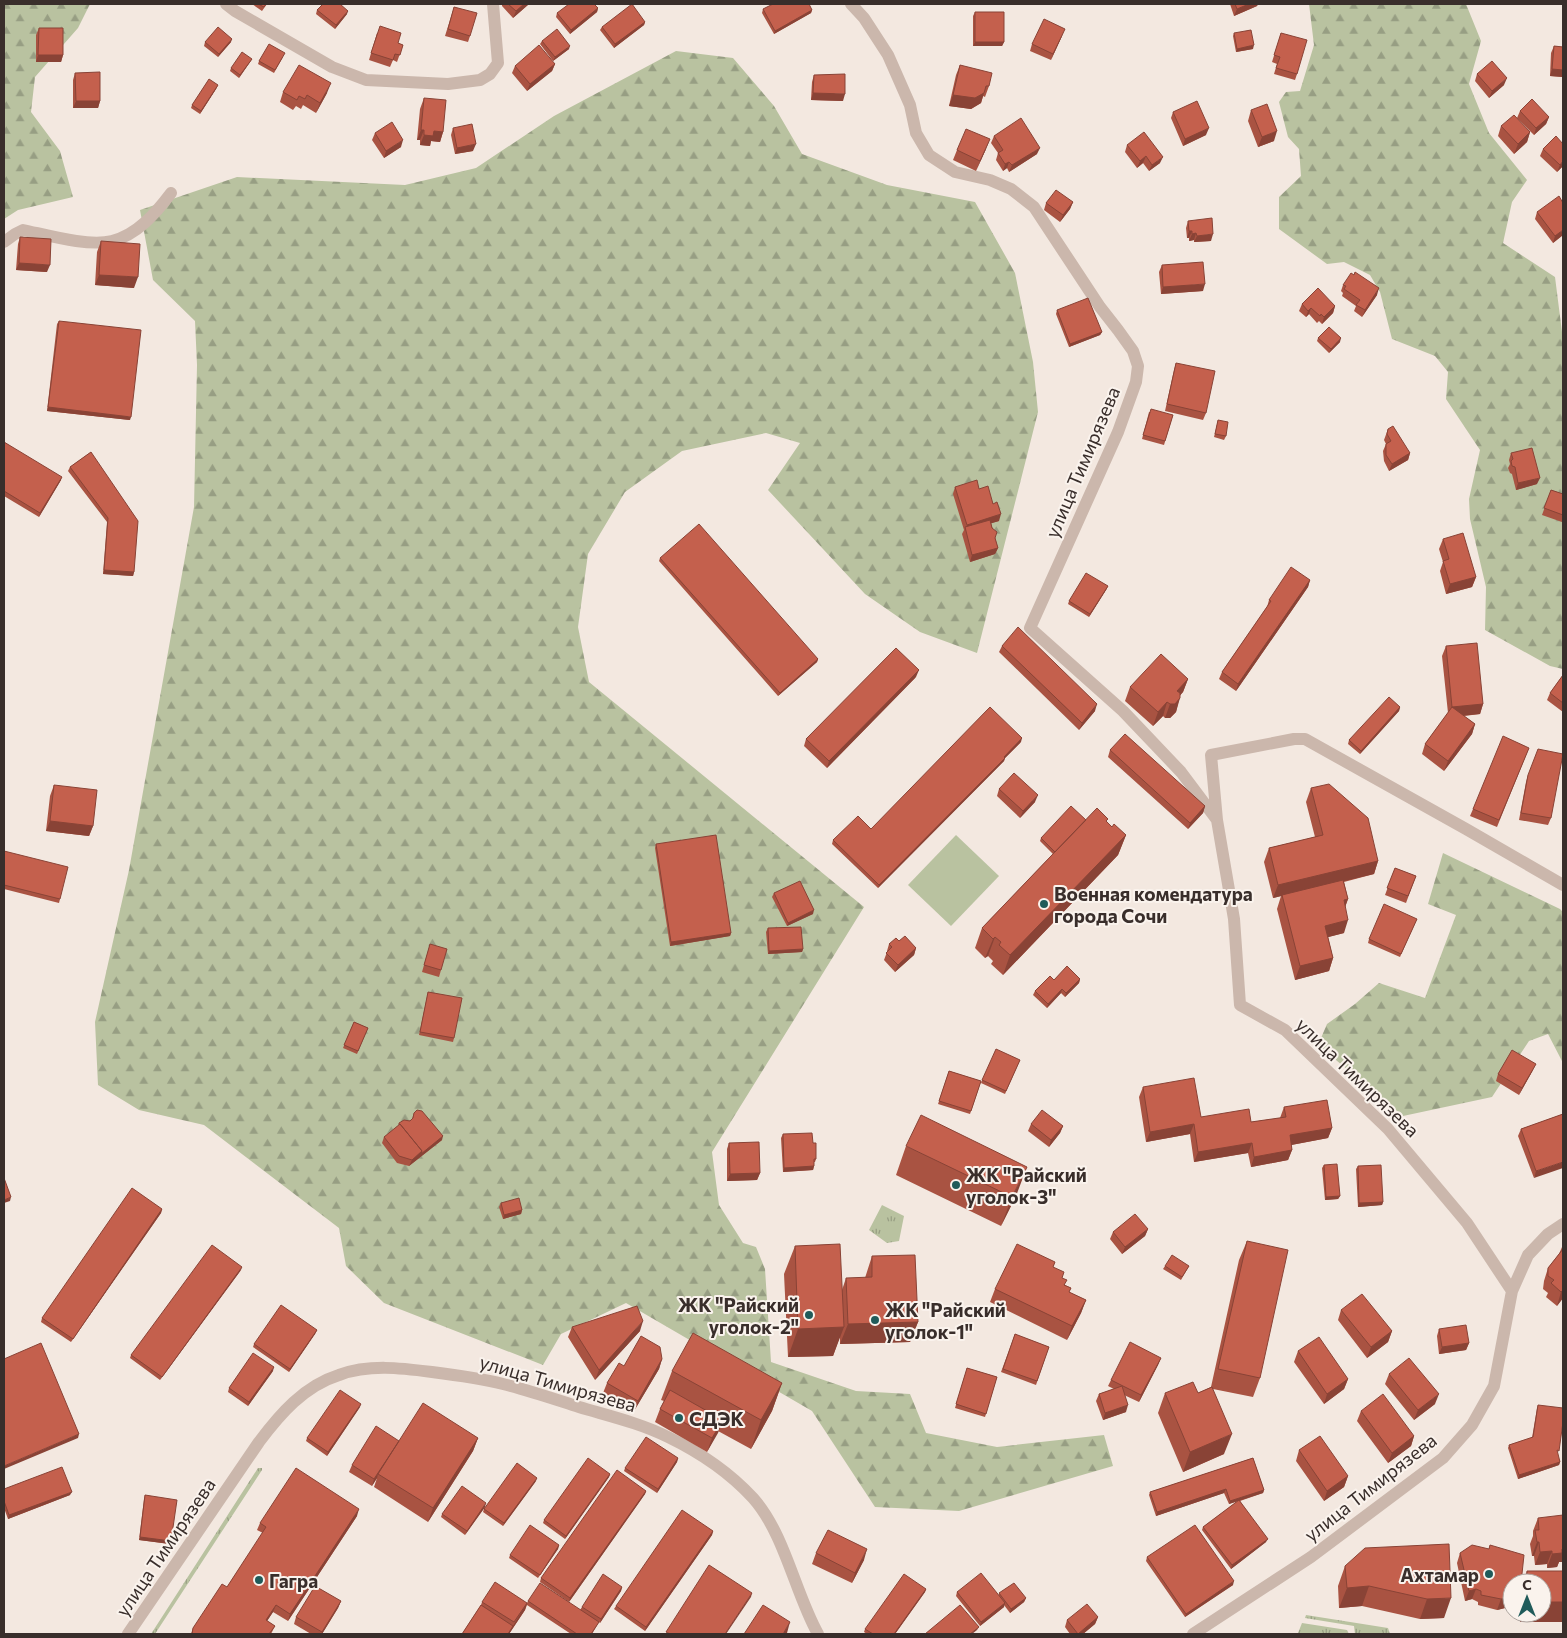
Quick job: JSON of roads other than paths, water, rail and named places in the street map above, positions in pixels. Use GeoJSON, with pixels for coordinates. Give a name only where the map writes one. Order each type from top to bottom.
{"type":"FeatureCollection","features":[{"type":"Feature","properties":{"kind":"street"},"geometry":{"type":"LineString","coordinates":[[226,4],[323,62],[366,80],[448,84],[480,80],[490,74],[498,63],[493,4]]}},
{"type":"Feature","properties":{"kind":"street","name":"улица Тимирязева"},"geometry":{"type":"LineString","coordinates":[[851,4],[864,18],[888,55],[910,105],[916,133],[929,155],[955,172],[990,180],[1012,189],[1034,207],[1100,307],[1133,351],[1138,366],[1136,382],[1118,432],[1030,628],[1129,718],[1182,772],[1217,820]]}},
{"type":"Feature","properties":{"kind":"street"},"geometry":{"type":"LineString","coordinates":[[4,242],[23,230],[89,242],[111,241],[133,232],[156,212],[171,193]]}},
{"type":"Feature","properties":{"kind":"street","name":"улица Тимирязева"},"geometry":{"type":"LineString","coordinates":[[1512,1291],[1468,1223],[1388,1129],[1285,1030],[1240,1005],[1234,919],[1217,820],[1211,755],[1294,739],[1305,739],[1563,885]]}},
{"type":"Feature","properties":{"kind":"street","name":"улица Тимирязева"},"geometry":{"type":"LineString","coordinates":[[1193,1634],[1310,1557],[1443,1458],[1472,1425],[1494,1386],[1512,1291],[1528,1255],[1548,1234],[1563,1224]]}},
{"type":"Feature","properties":{"kind":"street","name":"улица Тимирязева"},"geometry":{"type":"LineString","coordinates":[[128,1634],[259,1442],[279,1416],[311,1388],[338,1375],[370,1368],[399,1368],[473,1377],[505,1384],[632,1422],[677,1442],[725,1470],[754,1500],[768,1520],[784,1552],[818,1634]]}},
{"type":"Feature","properties":{"kind":"place","name":"Военная комендатура города Сочи"},"geometry":{"type":"Point","coordinates":[1044,904]}},
{"type":"Feature","properties":{"kind":"place","name":"ЖК \"Райский уголок-3\""},"geometry":{"type":"Point","coordinates":[956,1185]}},
{"type":"Feature","properties":{"kind":"place","name":"ЖК \"Райский уголок-2\""},"geometry":{"type":"Point","coordinates":[809,1315]}},
{"type":"Feature","properties":{"kind":"place","name":"ЖК \"Райский уголок-1\""},"geometry":{"type":"Point","coordinates":[875,1320]}},
{"type":"Feature","properties":{"kind":"place","name":"СДЭК"},"geometry":{"type":"Point","coordinates":[679,1418]}},
{"type":"Feature","properties":{"kind":"place","name":"Ахтамар"},"geometry":{"type":"Point","coordinates":[1489,1574]}},
{"type":"Feature","properties":{"kind":"place","name":"Гагра"},"geometry":{"type":"Point","coordinates":[259,1580]}}]}
